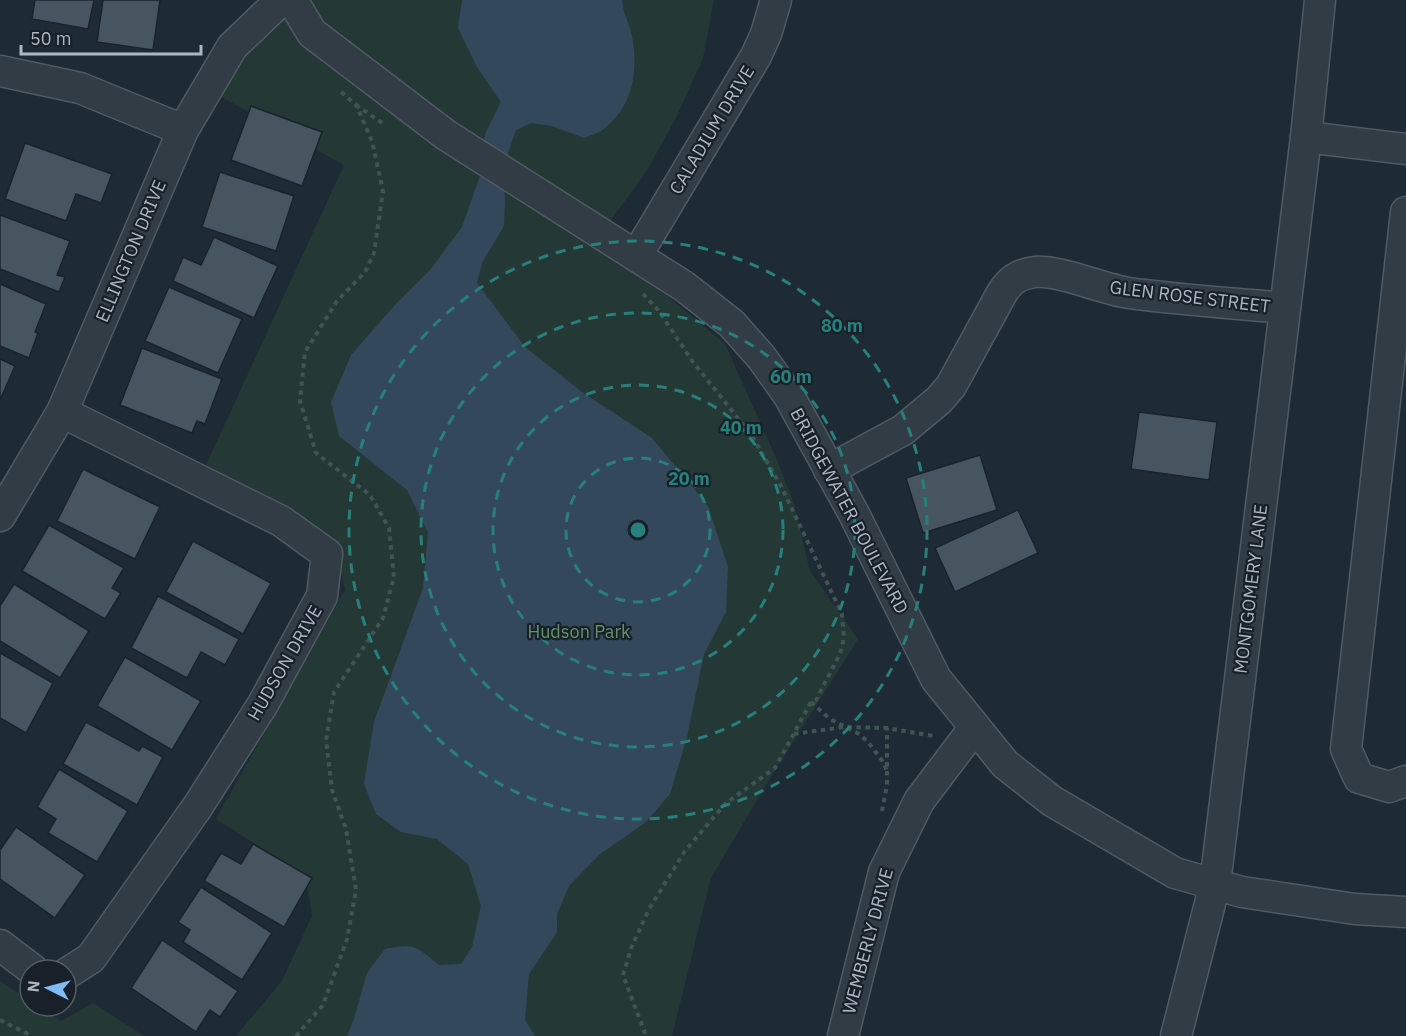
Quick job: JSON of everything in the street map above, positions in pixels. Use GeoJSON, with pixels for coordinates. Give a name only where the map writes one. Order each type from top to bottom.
{"type":"FeatureCollection","features":[{"type":"Feature","properties":{"kind":"street","name":"ELLINGTON DRIVE"},"geometry":{"type":"LineString","coordinates":[[0,516],[62,412],[183,130],[232,47],[281,0]]}},
{"type":"Feature","properties":{"kind":"street","name":"BRIDGEWATER BOULEVARD"},"geometry":{"type":"LineString","coordinates":[[292,0],[312,33],[446,135],[686,287],[732,324],[762,358],[789,396],[854,514],[966,738],[1005,764],[1052,801],[1175,873],[1242,892],[1355,909],[1406,912]]}},
{"type":"Feature","properties":{"kind":"street","name":"CALADIUM DRIVE"},"geometry":{"type":"LineString","coordinates":[[637,255],[756,56],[766,34],[776,0]]}},
{"type":"Feature","properties":{"kind":"street","name":"MONTGOMERY LANE"},"geometry":{"type":"LineString","coordinates":[[1176,1036],[1215,884],[1306,137],[1320,0]]}},
{"type":"Feature","properties":{"kind":"street"},"geometry":{"type":"LineString","coordinates":[[0,70],[80,88],[183,130]]}},
{"type":"Feature","properties":{"kind":"street"},"geometry":{"type":"LineString","coordinates":[[1306,137],[1406,149]]}},
{"type":"Feature","properties":{"kind":"street"},"geometry":{"type":"LineString","coordinates":[[1406,212],[1346,749],[1359,778],[1389,787],[1406,781]]}},
{"type":"Feature","properties":{"kind":"street","name":"GLEN ROSE STREET"},"geometry":{"type":"LineString","coordinates":[[829,470],[903,430],[939,400],[951,386],[1010,280],[1023,274],[1038,272],[1053,274],[1127,292],[1285,308]]}},
{"type":"Feature","properties":{"kind":"street","name":"HUDSON DRIVE"},"geometry":{"type":"LineString","coordinates":[[62,412],[281,521],[327,554],[322,596],[263,704],[198,806],[91,958],[78,966]]}},
{"type":"Feature","properties":{"kind":"street","name":"WEMBERLY DRIVE"},"geometry":{"type":"LineString","coordinates":[[843,1036],[884,872],[919,801],[966,738]]}},
{"type":"Feature","properties":{"kind":"street"},"geometry":{"type":"LineString","coordinates":[[0,945],[18,959]]}},
{"type":"Feature","properties":{"kind":"path"},"geometry":{"type":"LineString","coordinates":[[296,1036],[323,1005],[347,939],[356,890],[346,829],[332,790],[326,740],[334,692],[383,618],[394,577],[389,528],[369,495],[316,453],[300,401],[305,352],[337,301],[365,272],[374,253],[382,191],[372,141],[356,105],[334,86]]}},
{"type":"Feature","properties":{"kind":"path"},"geometry":{"type":"LineString","coordinates":[[636,287],[658,309],[693,362],[752,436],[782,488],[842,614],[844,638],[840,654],[816,700],[811,702],[775,768],[725,804],[685,851],[649,909],[632,946],[623,975],[646,1036]]}},
{"type":"Feature","properties":{"kind":"path"},"geometry":{"type":"LineString","coordinates":[[811,702],[830,718],[859,734],[868,742],[884,763],[887,772]]}},
{"type":"Feature","properties":{"kind":"path"},"geometry":{"type":"LineString","coordinates":[[794,734],[844,727],[887,728],[944,738],[966,738]]}},
{"type":"Feature","properties":{"kind":"path"},"geometry":{"type":"LineString","coordinates":[[882,813],[887,785],[887,728]]}},
{"type":"Feature","properties":{"kind":"path"},"geometry":{"type":"LineString","coordinates":[[0,1020],[32,1036]]}},
{"type":"Feature","properties":{"kind":"green space","name":"Hudson Park"},"geometry":{"type":"Polygon","coordinates":[[[298,0],[714,0],[703,58],[675,120],[646,172],[592,246],[666,295],[725,344],[777,460],[794,504],[810,571],[858,639],[764,788],[711,878],[672,1036],[236,1036],[282,981],[312,916],[306,876],[216,819],[345,590],[336,549],[309,521],[201,476],[344,165],[218,95],[260,34],[298,0]]]}},
{"type":"Feature","properties":{"kind":"green space"},"geometry":{"type":"Polygon","coordinates":[[[0,981],[18,993],[18,1018],[56,1018],[61,1021],[66,1018],[78,1018],[78,1011],[93,1003],[144,1036],[0,1036],[0,981]]]}},
{"type":"Feature","properties":{"kind":"water"},"geometry":{"type":"Polygon","coordinates":[[[462,0],[622,0],[634,49],[634,74],[628,98],[615,119],[598,133],[584,138],[552,126],[531,123],[516,130],[502,170],[505,200],[504,226],[482,263],[477,283],[525,347],[582,392],[652,438],[708,506],[728,567],[726,612],[704,654],[687,737],[670,794],[646,822],[599,855],[569,886],[557,914],[557,932],[529,974],[525,1020],[535,1036],[347,1036],[367,973],[385,949],[409,946],[419,950],[439,965],[461,964],[472,947],[481,906],[468,864],[437,839],[401,832],[376,814],[364,784],[374,722],[423,588],[428,532],[407,490],[339,436],[331,402],[351,355],[394,306],[431,269],[462,227],[480,176],[485,134],[501,102],[477,67],[458,28],[462,0]]]}},
{"type":"Feature","properties":{"kind":"building"},"geometry":{"type":"Polygon","coordinates":[[[35,0],[94,0],[88,29],[32,19],[35,0]]]}},
{"type":"Feature","properties":{"kind":"building"},"geometry":{"type":"Polygon","coordinates":[[[103,0],[160,0],[153,50],[97,42],[103,0]]]}},
{"type":"Feature","properties":{"kind":"building"},"geometry":{"type":"Polygon","coordinates":[[[251,106],[322,132],[302,186],[231,160],[251,106]]]}},
{"type":"Feature","properties":{"kind":"building"},"geometry":{"type":"Polygon","coordinates":[[[25,143],[112,174],[101,203],[76,194],[66,221],[5,199],[25,143]]]}},
{"type":"Feature","properties":{"kind":"building"},"geometry":{"type":"Polygon","coordinates":[[[220,172],[294,196],[276,251],[202,227],[220,172]]]}},
{"type":"Feature","properties":{"kind":"building"},"geometry":{"type":"Polygon","coordinates":[[[0,215],[70,241],[57,275],[65,277],[59,292],[0,269],[0,215]]]}},
{"type":"Feature","properties":{"kind":"building"},"geometry":{"type":"Polygon","coordinates":[[[214,237],[278,266],[254,318],[173,281],[183,257],[201,265],[214,237]]]}},
{"type":"Feature","properties":{"kind":"building"},"geometry":{"type":"Polygon","coordinates":[[[0,284],[46,304],[35,332],[38,333],[29,358],[0,346],[0,284]]]}},
{"type":"Feature","properties":{"kind":"building"},"geometry":{"type":"Polygon","coordinates":[[[169,287],[242,319],[218,373],[145,341],[169,287]]]}},
{"type":"Feature","properties":{"kind":"building"},"geometry":{"type":"Polygon","coordinates":[[[142,348],[222,379],[205,424],[197,421],[192,433],[120,405],[142,348]]]}},
{"type":"Feature","properties":{"kind":"building"},"geometry":{"type":"Polygon","coordinates":[[[0,359],[15,366],[0,400],[0,359]]]}},
{"type":"Feature","properties":{"kind":"building"},"geometry":{"type":"Polygon","coordinates":[[[1139,412],[1217,422],[1209,480],[1131,469],[1139,412]]]}},
{"type":"Feature","properties":{"kind":"building"},"geometry":{"type":"Polygon","coordinates":[[[980,455],[997,510],[923,533],[906,478],[980,455]]]}},
{"type":"Feature","properties":{"kind":"building"},"geometry":{"type":"Polygon","coordinates":[[[83,469],[160,507],[135,559],[57,521],[83,469]]]}},
{"type":"Feature","properties":{"kind":"building"},"geometry":{"type":"Polygon","coordinates":[[[1018,510],[1038,553],[955,592],[935,548],[1018,510]]]}},
{"type":"Feature","properties":{"kind":"building"},"geometry":{"type":"Polygon","coordinates":[[[49,525],[124,568],[112,588],[121,593],[105,619],[22,571],[49,525]]]}},
{"type":"Feature","properties":{"kind":"building"},"geometry":{"type":"Polygon","coordinates":[[[193,541],[271,583],[243,634],[166,592],[193,541]]]}},
{"type":"Feature","properties":{"kind":"building"},"geometry":{"type":"Polygon","coordinates":[[[14,584],[89,631],[60,678],[0,641],[0,606],[14,584]]]}},
{"type":"Feature","properties":{"kind":"building"},"geometry":{"type":"Polygon","coordinates":[[[158,596],[239,639],[225,665],[201,652],[187,678],[131,648],[158,596]]]}},
{"type":"Feature","properties":{"kind":"building"},"geometry":{"type":"Polygon","coordinates":[[[0,653],[53,683],[26,733],[0,718],[0,653]]]}},
{"type":"Feature","properties":{"kind":"building"},"geometry":{"type":"Polygon","coordinates":[[[125,657],[201,701],[172,750],[97,706],[125,657]]]}},
{"type":"Feature","properties":{"kind":"building"},"geometry":{"type":"Polygon","coordinates":[[[86,722],[139,751],[142,746],[163,757],[137,805],[63,764],[86,722]]]}},
{"type":"Feature","properties":{"kind":"building"},"geometry":{"type":"Polygon","coordinates":[[[59,769],[128,811],[97,862],[48,833],[56,819],[37,807],[59,769]]]}},
{"type":"Feature","properties":{"kind":"building"},"geometry":{"type":"Polygon","coordinates":[[[16,827],[85,875],[55,918],[0,879],[0,850],[16,827]]]}},
{"type":"Feature","properties":{"kind":"building"},"geometry":{"type":"Polygon","coordinates":[[[253,844],[312,878],[284,927],[204,881],[221,853],[241,864],[253,844]]]}},
{"type":"Feature","properties":{"kind":"building"},"geometry":{"type":"Polygon","coordinates":[[[201,887],[272,933],[242,980],[183,942],[190,930],[178,922],[201,887]]]}},
{"type":"Feature","properties":{"kind":"building"},"geometry":{"type":"Polygon","coordinates":[[[162,940],[238,991],[220,1017],[210,1010],[196,1032],[131,988],[162,940]]]}}]}
